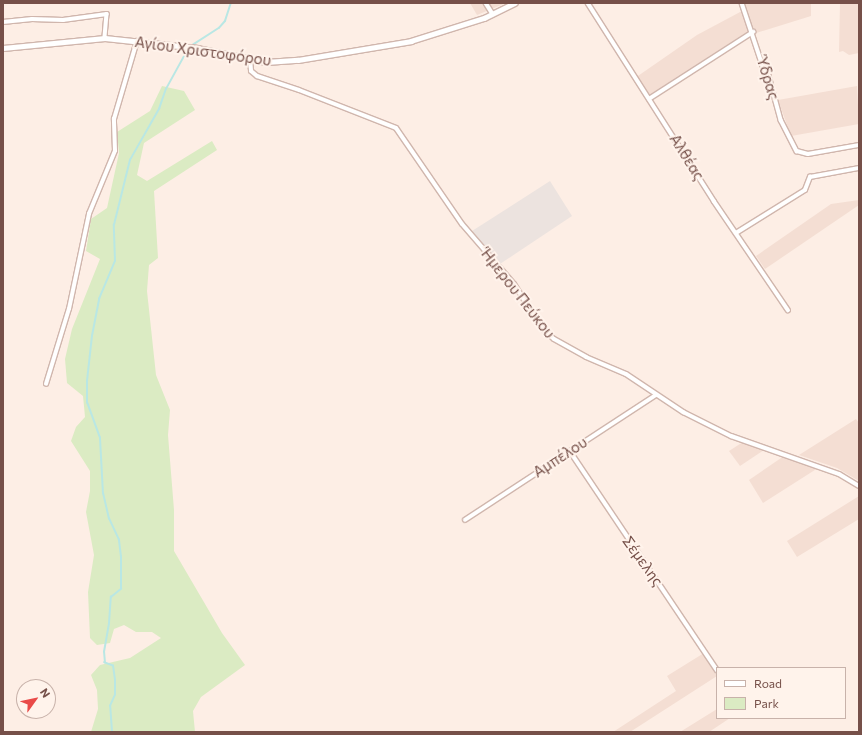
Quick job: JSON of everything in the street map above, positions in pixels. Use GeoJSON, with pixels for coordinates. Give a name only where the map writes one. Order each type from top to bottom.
{"type":"FeatureCollection","features":[{"type":"Feature","properties":{"kind":"main road","name":"Αγίου Χριστοφόρου"},"geometry":{"type":"LineString","coordinates":[[3,48],[105,38],[197,48],[250,59],[292,61],[373,49],[411,41],[493,14],[506,5],[515,3]]}},
{"type":"Feature","properties":{"kind":"street"},"geometry":{"type":"LineString","coordinates":[[486,3],[493,14]]}},
{"type":"Feature","properties":{"kind":"street","name":"Αλθέας"},"geometry":{"type":"LineString","coordinates":[[588,3],[736,233],[788,310]]}},
{"type":"Feature","properties":{"kind":"street","name":"Ύδρας"},"geometry":{"type":"LineString","coordinates":[[742,3],[753,32],[781,120],[797,151],[808,154],[859,145]]}},
{"type":"Feature","properties":{"kind":"street"},"geometry":{"type":"LineString","coordinates":[[3,22],[32,19],[64,20],[107,14],[105,38]]}},
{"type":"Feature","properties":{"kind":"street"},"geometry":{"type":"LineString","coordinates":[[650,99],[753,32]]}},
{"type":"Feature","properties":{"kind":"street"},"geometry":{"type":"LineString","coordinates":[[46,384],[69,309],[89,214],[115,152],[114,119],[137,41]]}},
{"type":"Feature","properties":{"kind":"street","name":"Ήμερου Πεύκου"},"geometry":{"type":"LineString","coordinates":[[250,59],[251,71],[257,76],[299,90],[396,128],[462,224],[514,284],[547,333],[561,344],[586,357],[626,374],[683,412],[748,443],[839,474],[859,486]]}},
{"type":"Feature","properties":{"kind":"street"},"geometry":{"type":"LineString","coordinates":[[736,233],[805,190],[810,177],[859,168]]}},
{"type":"Feature","properties":{"kind":"street","name":"Αμπέλου"},"geometry":{"type":"LineString","coordinates":[[465,520],[656,395]]}},
{"type":"Feature","properties":{"kind":"street","name":"Σέμελης"},"geometry":{"type":"LineString","coordinates":[[570,451],[716,669]]}},
{"type":"Feature","properties":{"kind":"shaded area"},"geometry":{"type":"Polygon","coordinates":[[[470,3],[506,3],[477,15],[470,3]]]}},
{"type":"Feature","properties":{"kind":"shaded area"},"geometry":{"type":"Polygon","coordinates":[[[740,3],[811,3],[811,16],[753,34],[649,101],[635,78],[697,35],[742,11],[740,3]]]}},
{"type":"Feature","properties":{"kind":"shaded area"},"geometry":{"type":"Polygon","coordinates":[[[840,3],[859,3],[859,53],[849,55],[843,51],[839,52],[840,3]]]}},
{"type":"Feature","properties":{"kind":"shaded area"},"geometry":{"type":"Polygon","coordinates":[[[857,86],[859,124],[791,136],[778,100],[857,86]]]}},
{"type":"Feature","properties":{"kind":"shaded area"},"geometry":{"type":"Polygon","coordinates":[[[550,181],[572,216],[500,264],[472,231],[550,181]]]}},
{"type":"Feature","properties":{"kind":"shaded area"},"geometry":{"type":"Polygon","coordinates":[[[859,200],[859,205],[765,269],[756,256],[831,204],[859,200]]]}},
{"type":"Feature","properties":{"kind":"shaded area"},"geometry":{"type":"Polygon","coordinates":[[[856,419],[859,423],[859,481],[837,468],[799,455],[856,419]]]}},
{"type":"Feature","properties":{"kind":"shaded area"},"geometry":{"type":"Polygon","coordinates":[[[743,442],[764,450],[740,466],[729,451],[743,442]]]}},
{"type":"Feature","properties":{"kind":"shaded area"},"geometry":{"type":"Polygon","coordinates":[[[784,456],[818,468],[763,503],[749,480],[784,456]]]}},
{"type":"Feature","properties":{"kind":"shaded area"},"geometry":{"type":"Polygon","coordinates":[[[859,496],[859,519],[797,557],[787,541],[859,496]]]}},
{"type":"Feature","properties":{"kind":"shaded area"},"geometry":{"type":"Polygon","coordinates":[[[704,653],[716,674],[716,677],[630,732],[613,732],[676,691],[667,676],[704,653]]]}},
{"type":"Feature","properties":{"kind":"shaded area"},"geometry":{"type":"Polygon","coordinates":[[[716,710],[716,719],[728,719],[709,732],[680,732],[716,710]]]}},
{"type":"Feature","properties":{"kind":"green space"},"geometry":{"type":"Polygon","coordinates":[[[162,86],[184,91],[195,110],[144,143],[137,175],[147,181],[212,141],[217,150],[154,191],[158,258],[149,265],[147,291],[156,375],[170,410],[168,435],[174,510],[174,551],[222,633],[245,665],[201,697],[193,711],[195,732],[91,732],[98,709],[97,690],[91,675],[100,665],[130,658],[161,638],[152,632],[136,632],[124,625],[114,629],[110,643],[97,645],[90,638],[88,592],[94,555],[86,512],[90,491],[90,471],[71,441],[76,427],[85,417],[83,396],[67,383],[65,359],[72,329],[100,259],[86,251],[91,219],[107,208],[119,153],[117,132],[150,111],[162,86]]]}},
{"type":"Feature","properties":{"kind":"waterway"},"geometry":{"type":"LineString","coordinates":[[191,46],[219,28],[225,21],[231,3]]}},
{"type":"Feature","properties":{"kind":"waterway"},"geometry":{"type":"LineString","coordinates":[[112,732],[110,706],[115,695],[115,680],[113,666],[105,663],[104,652],[109,623],[111,597],[121,589],[121,557],[119,540],[109,519],[103,494],[100,438],[87,403],[87,381],[92,336],[99,299],[115,261],[114,225],[130,160],[159,109],[166,89],[188,49]]}}]}
